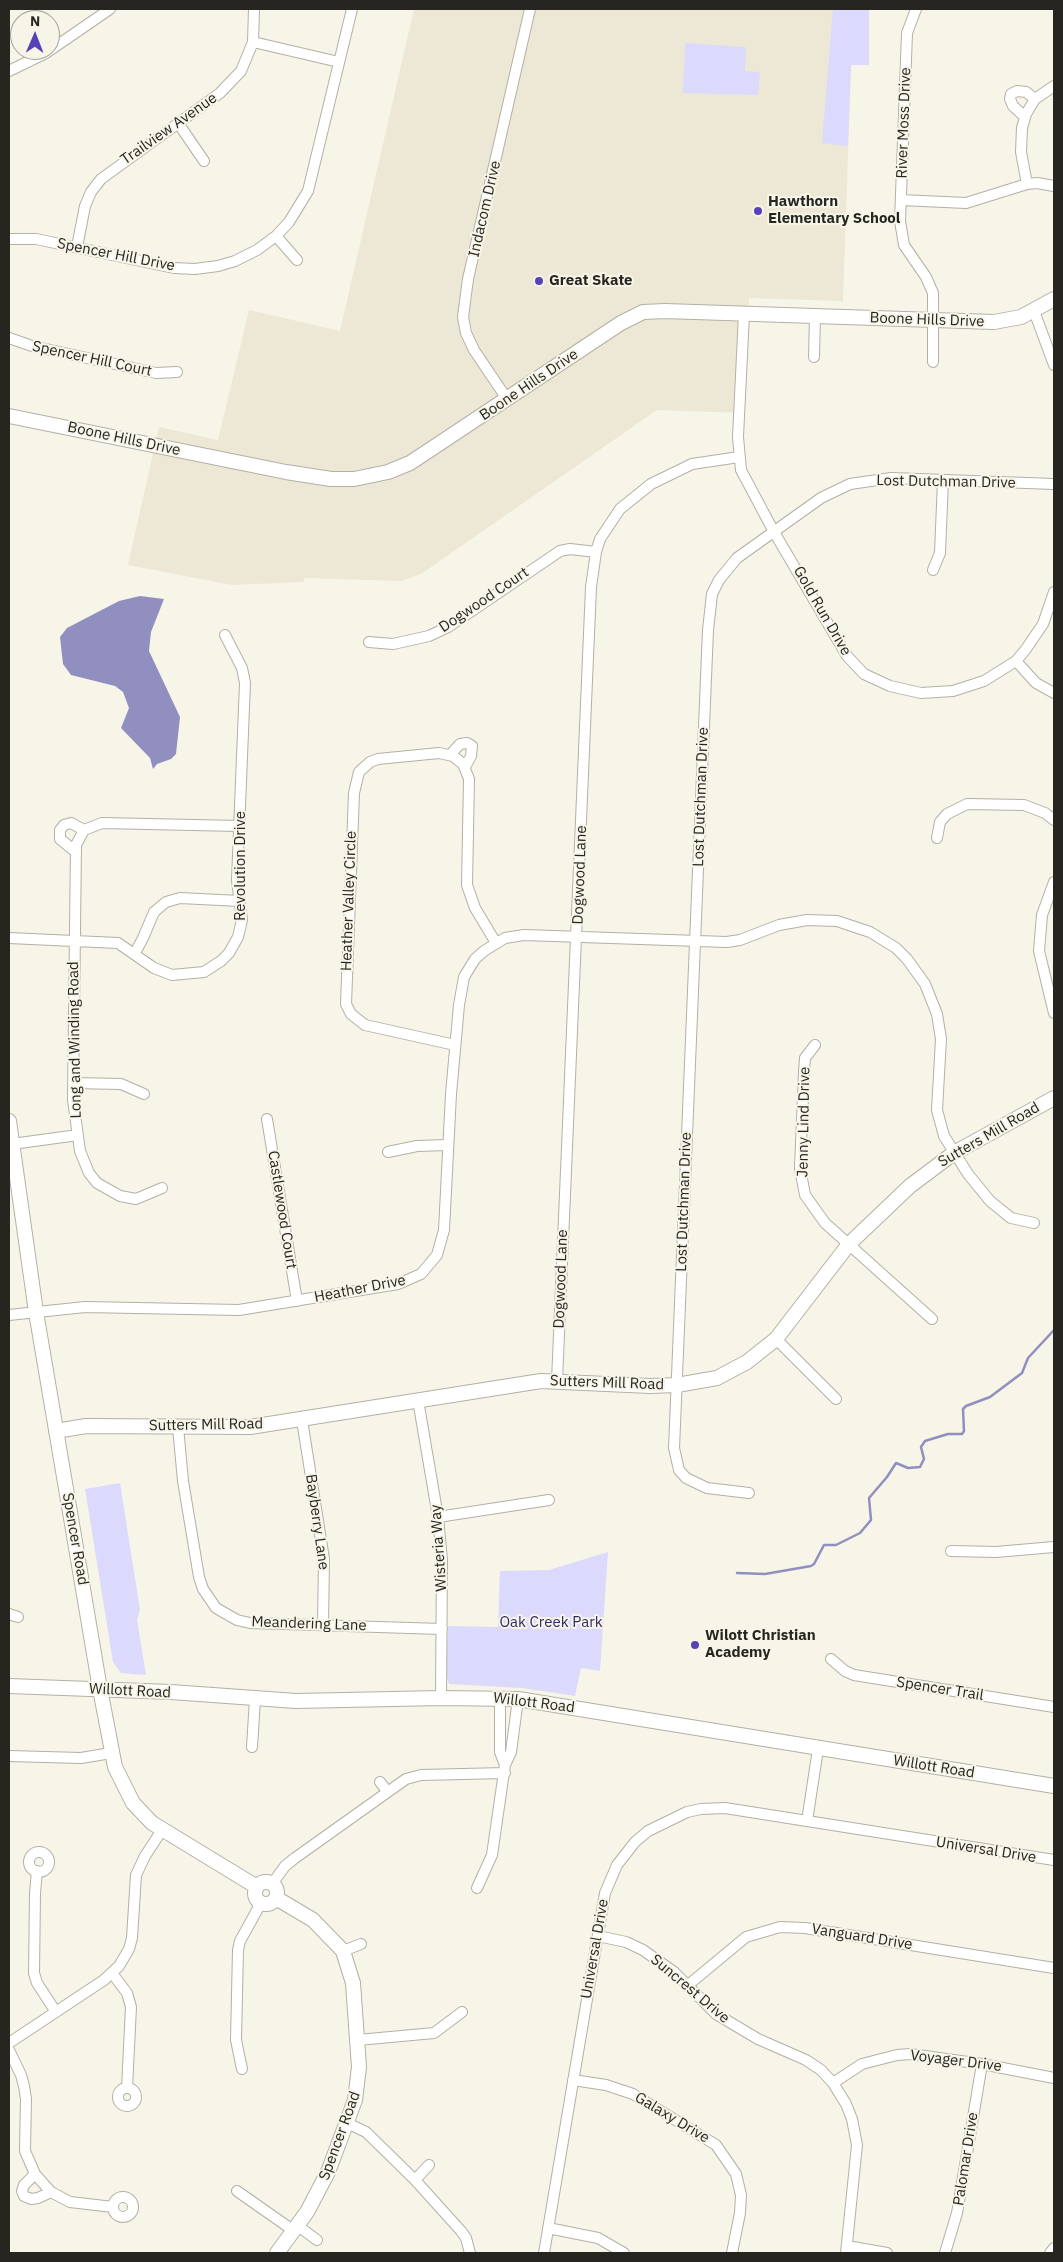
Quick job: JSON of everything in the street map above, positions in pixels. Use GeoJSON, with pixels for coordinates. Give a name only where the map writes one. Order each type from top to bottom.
{"type":"FeatureCollection","features":[{"type":"Feature","properties":{"kind":"main road","name":"Boone Hills Drive"},"geometry":{"type":"LineString","coordinates":[[9,416],[286,472],[342,480],[377,475],[410,463],[621,323],[643,312],[665,311],[994,322],[1021,317],[1054,299]]}},
{"type":"Feature","properties":{"kind":"main road","name":"Sutters Mill Road"},"geometry":{"type":"LineString","coordinates":[[56,1431],[86,1426],[250,1427],[525,1383],[557,1381],[650,1386],[677,1385],[706,1381],[727,1374],[761,1353],[776,1339],[849,1244],[910,1186],[954,1153],[1054,1098]]}},
{"type":"Feature","properties":{"kind":"main road","name":"Spencer Road"},"geometry":{"type":"LineString","coordinates":[[9,1121],[36,1312],[111,1752],[121,1782],[142,1814],[162,1830],[258,1887]]}},
{"type":"Feature","properties":{"kind":"main road","name":"Willott Road"},"geometry":{"type":"LineString","coordinates":[[9,1686],[100,1689],[296,1701],[441,1698],[518,1699],[1054,1786]]}},
{"type":"Feature","properties":{"kind":"main road"},"geometry":{"type":"LineString","coordinates":[[266,1882],[272,1884],[277,1892],[276,1898],[268,1904],[262,1903],[256,1898],[258,1887],[266,1882]]}},
{"type":"Feature","properties":{"kind":"main road","name":"Spencer Road"},"geometry":{"type":"LineString","coordinates":[[276,1898],[313,1920],[343,1951],[352,1983],[358,2040],[358,2084],[347,2123],[319,2190],[296,2229],[277,2253]]}},
{"type":"Feature","properties":{"kind":"street"},"geometry":{"type":"LineString","coordinates":[[9,71],[46,53],[110,9]]}},
{"type":"Feature","properties":{"kind":"street","name":"Trailview Avenue"},"geometry":{"type":"LineString","coordinates":[[77,247],[85,206],[91,192],[101,179],[232,82],[241,71],[253,42],[254,9]]}},
{"type":"Feature","properties":{"kind":"street","name":"Spencer Hill Drive"},"geometry":{"type":"LineString","coordinates":[[9,239],[36,239],[174,268],[195,269],[235,261],[257,250],[276,236],[301,204],[312,178],[352,9]]}},
{"type":"Feature","properties":{"kind":"street","name":"Indacom Drive"},"geometry":{"type":"LineString","coordinates":[[507,399],[474,350],[466,333],[463,317],[468,279],[530,9]]}},
{"type":"Feature","properties":{"kind":"street","name":"River Moss Drive"},"geometry":{"type":"LineString","coordinates":[[916,9],[907,33],[900,232],[904,245],[930,285],[934,320],[933,362]]}},
{"type":"Feature","properties":{"kind":"street"},"geometry":{"type":"LineString","coordinates":[[253,42],[339,62]]}},
{"type":"Feature","properties":{"kind":"street"},"geometry":{"type":"LineString","coordinates":[[1027,184],[1020,139],[1025,117],[1035,99],[1054,86]]}},
{"type":"Feature","properties":{"kind":"street"},"geometry":{"type":"LineString","coordinates":[[1025,117],[1013,106],[1010,99],[1012,94],[1017,90],[1026,92],[1035,99]]}},
{"type":"Feature","properties":{"kind":"street"},"geometry":{"type":"LineString","coordinates":[[178,123],[204,160]]}},
{"type":"Feature","properties":{"kind":"street"},"geometry":{"type":"LineString","coordinates":[[900,200],[966,203],[1027,184],[1054,186]]}},
{"type":"Feature","properties":{"kind":"street"},"geometry":{"type":"LineString","coordinates":[[276,236],[296,260]]}},
{"type":"Feature","properties":{"kind":"street"},"geometry":{"type":"LineString","coordinates":[[1034,311],[1054,365]]}},
{"type":"Feature","properties":{"kind":"street","name":"Gold Run Drive"},"geometry":{"type":"LineString","coordinates":[[744,314],[739,457],[748,486],[847,656],[864,674],[912,692],[953,691],[984,682],[1016,661],[1043,624],[1054,592]]}},
{"type":"Feature","properties":{"kind":"street"},"geometry":{"type":"LineString","coordinates":[[814,357],[816,316]]}},
{"type":"Feature","properties":{"kind":"street","name":"Spencer Hill Court"},"geometry":{"type":"LineString","coordinates":[[9,338],[32,346],[156,373],[177,372]]}},
{"type":"Feature","properties":{"kind":"street","name":"Dogwood Lane"},"geometry":{"type":"LineString","coordinates":[[557,1381],[578,936],[591,587],[596,552],[600,539],[620,509],[651,484],[692,464],[739,457]]}},
{"type":"Feature","properties":{"kind":"street","name":"Lost Dutchman Drive"},"geometry":{"type":"LineString","coordinates":[[749,1493],[707,1488],[682,1482],[674,1448],[709,609],[712,594],[727,568],[737,558],[821,498],[850,484],[891,478],[1054,484]]}},
{"type":"Feature","properties":{"kind":"street"},"geometry":{"type":"LineString","coordinates":[[932,570],[940,553],[943,480]]}},
{"type":"Feature","properties":{"kind":"street","name":"Dogwood Court"},"geometry":{"type":"LineString","coordinates":[[369,642],[393,644],[429,636],[448,627],[560,551],[570,549],[596,552]]}},
{"type":"Feature","properties":{"kind":"street","name":"Revolution Drive"},"geometry":{"type":"LineString","coordinates":[[9,938],[118,943],[163,972],[183,976],[204,972],[221,961],[234,946],[242,920],[237,880],[245,683],[242,668],[225,635]]}},
{"type":"Feature","properties":{"kind":"street"},"geometry":{"type":"LineString","coordinates":[[1016,661],[1036,683],[1054,693]]}},
{"type":"Feature","properties":{"kind":"street","name":"Heather Valley Circle"},"geometry":{"type":"LineString","coordinates":[[455,1045],[365,1025],[351,1014],[346,1004],[354,793],[359,772],[370,762],[378,759],[440,753],[450,755],[460,744],[467,743],[472,746],[472,756],[465,767],[469,779],[467,884],[475,908],[496,943]]}},
{"type":"Feature","properties":{"kind":"street"},"geometry":{"type":"LineString","coordinates":[[450,755],[465,767]]}},
{"type":"Feature","properties":{"kind":"street"},"geometry":{"type":"LineString","coordinates":[[937,838],[940,822],[947,814],[967,804],[1024,805],[1045,813],[1054,820]]}},
{"type":"Feature","properties":{"kind":"street"},"geometry":{"type":"LineString","coordinates":[[76,852],[60,839],[60,830],[64,825],[71,823],[84,830],[102,823],[239,826]]}},
{"type":"Feature","properties":{"kind":"street","name":"Long and Winding Road"},"geometry":{"type":"LineString","coordinates":[[84,830],[76,844],[73,941],[73,1083],[82,1156],[89,1173],[108,1190],[125,1198],[136,1199],[162,1188]]}},
{"type":"Feature","properties":{"kind":"street"},"geometry":{"type":"LineString","coordinates":[[1054,882],[1042,915],[1039,951],[1043,974],[1054,1013]]}},
{"type":"Feature","properties":{"kind":"street"},"geometry":{"type":"LineString","coordinates":[[135,953],[154,912],[166,902],[180,898],[240,901]]}},
{"type":"Feature","properties":{"kind":"street"},"geometry":{"type":"LineString","coordinates":[[496,943],[505,938],[524,935],[696,941],[740,940],[793,922],[823,920],[854,925],[896,948],[925,984],[937,1014],[941,1045],[936,1094],[937,1110],[944,1136],[954,1153],[978,1188],[1002,1212],[1011,1218],[1034,1223]]}},
{"type":"Feature","properties":{"kind":"street","name":"Heather Drive"},"geometry":{"type":"LineString","coordinates":[[9,1315],[85,1307],[218,1311],[297,1301],[398,1284],[421,1274],[437,1255],[443,1237],[455,1045],[464,977],[475,959],[496,943]]}},
{"type":"Feature","properties":{"kind":"street","name":"Jenny Lind Drive"},"geometry":{"type":"LineString","coordinates":[[815,1045],[806,1058],[804,1072],[801,1181],[805,1195],[816,1214],[932,1319]]}},
{"type":"Feature","properties":{"kind":"street"},"geometry":{"type":"LineString","coordinates":[[73,1083],[121,1084],[144,1094]]}},
{"type":"Feature","properties":{"kind":"street","name":"Castlewood Court"},"geometry":{"type":"LineString","coordinates":[[267,1119],[297,1301]]}},
{"type":"Feature","properties":{"kind":"street"},"geometry":{"type":"LineString","coordinates":[[12,1144],[78,1135]]}},
{"type":"Feature","properties":{"kind":"street"},"geometry":{"type":"LineString","coordinates":[[388,1152],[417,1146],[448,1145]]}},
{"type":"Feature","properties":{"kind":"street"},"geometry":{"type":"LineString","coordinates":[[776,1339],[836,1399]]}},
{"type":"Feature","properties":{"kind":"street","name":"Wisteria Way"},"geometry":{"type":"LineString","coordinates":[[418,1400],[438,1517],[442,1560],[441,1698]]}},
{"type":"Feature","properties":{"kind":"street","name":"Bayberry Lane"},"geometry":{"type":"LineString","coordinates":[[302,1420],[324,1559],[323,1625]]}},
{"type":"Feature","properties":{"kind":"street","name":"Meandering Lane"},"geometry":{"type":"LineString","coordinates":[[178,1428],[182,1473],[195,1557],[203,1589],[209,1600],[227,1615],[250,1623],[442,1629]]}},
{"type":"Feature","properties":{"kind":"street"},"geometry":{"type":"LineString","coordinates":[[438,1517],[549,1500]]}},
{"type":"Feature","properties":{"kind":"street"},"geometry":{"type":"LineString","coordinates":[[951,1551],[996,1552],[1054,1547]]}},
{"type":"Feature","properties":{"kind":"street","name":"Spencer Trail"},"geometry":{"type":"LineString","coordinates":[[831,1659],[845,1671],[854,1675],[1054,1707]]}},
{"type":"Feature","properties":{"kind":"street"},"geometry":{"type":"LineString","coordinates":[[500,1698],[500,1752],[505,1769]]}},
{"type":"Feature","properties":{"kind":"street"},"geometry":{"type":"LineString","coordinates":[[252,1747],[255,1699]]}},
{"type":"Feature","properties":{"kind":"street"},"geometry":{"type":"LineString","coordinates":[[478,1888],[492,1856],[518,1699]]}},
{"type":"Feature","properties":{"kind":"street"},"geometry":{"type":"LineString","coordinates":[[807,1821],[818,1749]]}},
{"type":"Feature","properties":{"kind":"street"},"geometry":{"type":"LineString","coordinates":[[9,1756],[81,1758],[111,1752]]}},
{"type":"Feature","properties":{"kind":"street"},"geometry":{"type":"LineString","coordinates":[[272,1884],[285,1866],[384,1787],[397,1784],[415,1776],[505,1769]]}},
{"type":"Feature","properties":{"kind":"street","name":"Universal Drive"},"geometry":{"type":"LineString","coordinates":[[544,2253],[605,1893],[617,1865],[635,1842],[662,1823],[687,1812],[715,1808],[1054,1860]]}},
{"type":"Feature","properties":{"kind":"street"},"geometry":{"type":"LineString","coordinates":[[9,2043],[112,1973],[124,1958],[132,1938],[136,1875],[145,1856],[162,1830]]}},
{"type":"Feature","properties":{"kind":"street"},"geometry":{"type":"LineString","coordinates":[[37,1871],[34,1974],[37,1983],[56,2012]]}},
{"type":"Feature","properties":{"kind":"street"},"geometry":{"type":"LineString","coordinates":[[242,2069],[236,2040],[238,1950],[240,1941],[262,1903]]}},
{"type":"Feature","properties":{"kind":"street","name":"Vanguard Drive"},"geometry":{"type":"LineString","coordinates":[[687,1986],[746,1937],[780,1927],[805,1928],[1054,1968]]}},
{"type":"Feature","properties":{"kind":"street","name":"Suncrest Drive"},"geometry":{"type":"LineString","coordinates":[[598,1936],[626,1942],[643,1950],[674,1972],[716,2014],[758,2039],[806,2060],[821,2070],[833,2083],[846,2104],[858,2145],[846,2250]]}},
{"type":"Feature","properties":{"kind":"street"},"geometry":{"type":"LineString","coordinates":[[343,1951],[361,1944]]}},
{"type":"Feature","properties":{"kind":"street"},"geometry":{"type":"LineString","coordinates":[[112,1973],[127,1993],[131,2007],[127,2088]]}},
{"type":"Feature","properties":{"kind":"street"},"geometry":{"type":"LineString","coordinates":[[358,2040],[434,2033],[462,2012]]}},
{"type":"Feature","properties":{"kind":"street"},"geometry":{"type":"LineString","coordinates":[[9,2050],[24,2086],[26,2099],[25,2151],[35,2174],[51,2192],[70,2202],[113,2207]]}},
{"type":"Feature","properties":{"kind":"street","name":"Voyager Drive"},"geometry":{"type":"LineString","coordinates":[[833,2083],[862,2064],[897,2054],[928,2055],[1054,2078]]}},
{"type":"Feature","properties":{"kind":"street","name":"Palomar Drive"},"geometry":{"type":"LineString","coordinates":[[945,2253],[957,2213],[982,2064]]}},
{"type":"Feature","properties":{"kind":"street","name":"Galaxy Drive"},"geometry":{"type":"LineString","coordinates":[[573,2080],[606,2085],[633,2094],[716,2145],[736,2174],[741,2195],[740,2213],[732,2253]]}},
{"type":"Feature","properties":{"kind":"street"},"geometry":{"type":"LineString","coordinates":[[347,2123],[366,2132],[415,2180],[457,2225],[466,2238],[470,2253]]}},
{"type":"Feature","properties":{"kind":"street"},"geometry":{"type":"LineString","coordinates":[[415,2180],[429,2165]]}},
{"type":"Feature","properties":{"kind":"street"},"geometry":{"type":"LineString","coordinates":[[35,2174],[24,2185],[22,2191],[24,2196],[31,2199],[38,2198],[51,2192]]}},
{"type":"Feature","properties":{"kind":"street"},"geometry":{"type":"LineString","coordinates":[[236,2191],[317,2240]]}},
{"type":"Feature","properties":{"kind":"street"},"geometry":{"type":"LineString","coordinates":[[548,2228],[598,2238],[624,2253]]}},
{"type":"Feature","properties":{"kind":"street"},"geometry":{"type":"LineString","coordinates":[[1050,2253],[1054,2248]]}},
{"type":"Feature","properties":{"kind":"street"},"geometry":{"type":"LineString","coordinates":[[846,2250],[887,2253]]}},
{"type":"Feature","properties":{"kind":"shaded area"},"geometry":{"type":"Polygon","coordinates":[[[414,9],[853,9],[843,301],[749,298],[744,413],[657,410],[421,574],[401,581],[305,578],[303,582],[232,585],[128,565],[159,427],[218,440],[249,310],[340,331],[414,9]]]}},
{"type":"Feature","properties":{"kind":"shaded area"},"geometry":{"type":"Polygon","coordinates":[[[140,596],[164,599],[151,632],[149,651],[180,717],[176,754],[171,759],[157,764],[153,769],[150,758],[121,728],[129,708],[123,692],[115,686],[71,675],[63,664],[60,637],[67,628],[119,601],[140,596]]]}},
{"type":"Feature","properties":{"kind":"green space"},"geometry":{"type":"Polygon","coordinates":[[[833,9],[869,9],[869,65],[851,65],[848,146],[822,143],[833,9]]]}},
{"type":"Feature","properties":{"kind":"green space"},"geometry":{"type":"Polygon","coordinates":[[[685,43],[746,47],[745,71],[760,72],[758,95],[683,93],[685,43]]]}},
{"type":"Feature","properties":{"kind":"green space"},"geometry":{"type":"Polygon","coordinates":[[[120,1483],[140,1610],[137,1620],[146,1675],[121,1673],[113,1662],[85,1489],[120,1483]]]}},
{"type":"Feature","properties":{"kind":"green space","name":"Oak Creek Park"},"geometry":{"type":"Polygon","coordinates":[[[608,1552],[600,1671],[581,1668],[575,1696],[522,1688],[449,1684],[446,1674],[448,1626],[498,1627],[500,1571],[549,1570],[608,1552]]]}},
{"type":"Feature","properties":{"kind":"waterway"},"geometry":{"type":"LineString","coordinates":[[737,1573],[765,1574],[811,1566],[824,1545],[836,1545],[860,1533],[871,1520],[869,1498],[896,1463],[908,1468],[920,1467],[924,1459],[921,1447],[925,1441],[948,1434],[962,1434],[964,1431],[963,1409],[966,1406],[990,1397],[1022,1373],[1028,1358],[1054,1330]]}},
{"type":"Feature","properties":{"kind":"place","name":"Hawthorn Elementary School"},"geometry":{"type":"Point","coordinates":[758,211]}},
{"type":"Feature","properties":{"kind":"place","name":"Great Skate"},"geometry":{"type":"Point","coordinates":[539,281]}},
{"type":"Feature","properties":{"kind":"place","name":"Wilott Christian Academy"},"geometry":{"type":"Point","coordinates":[695,1645]}}]}
